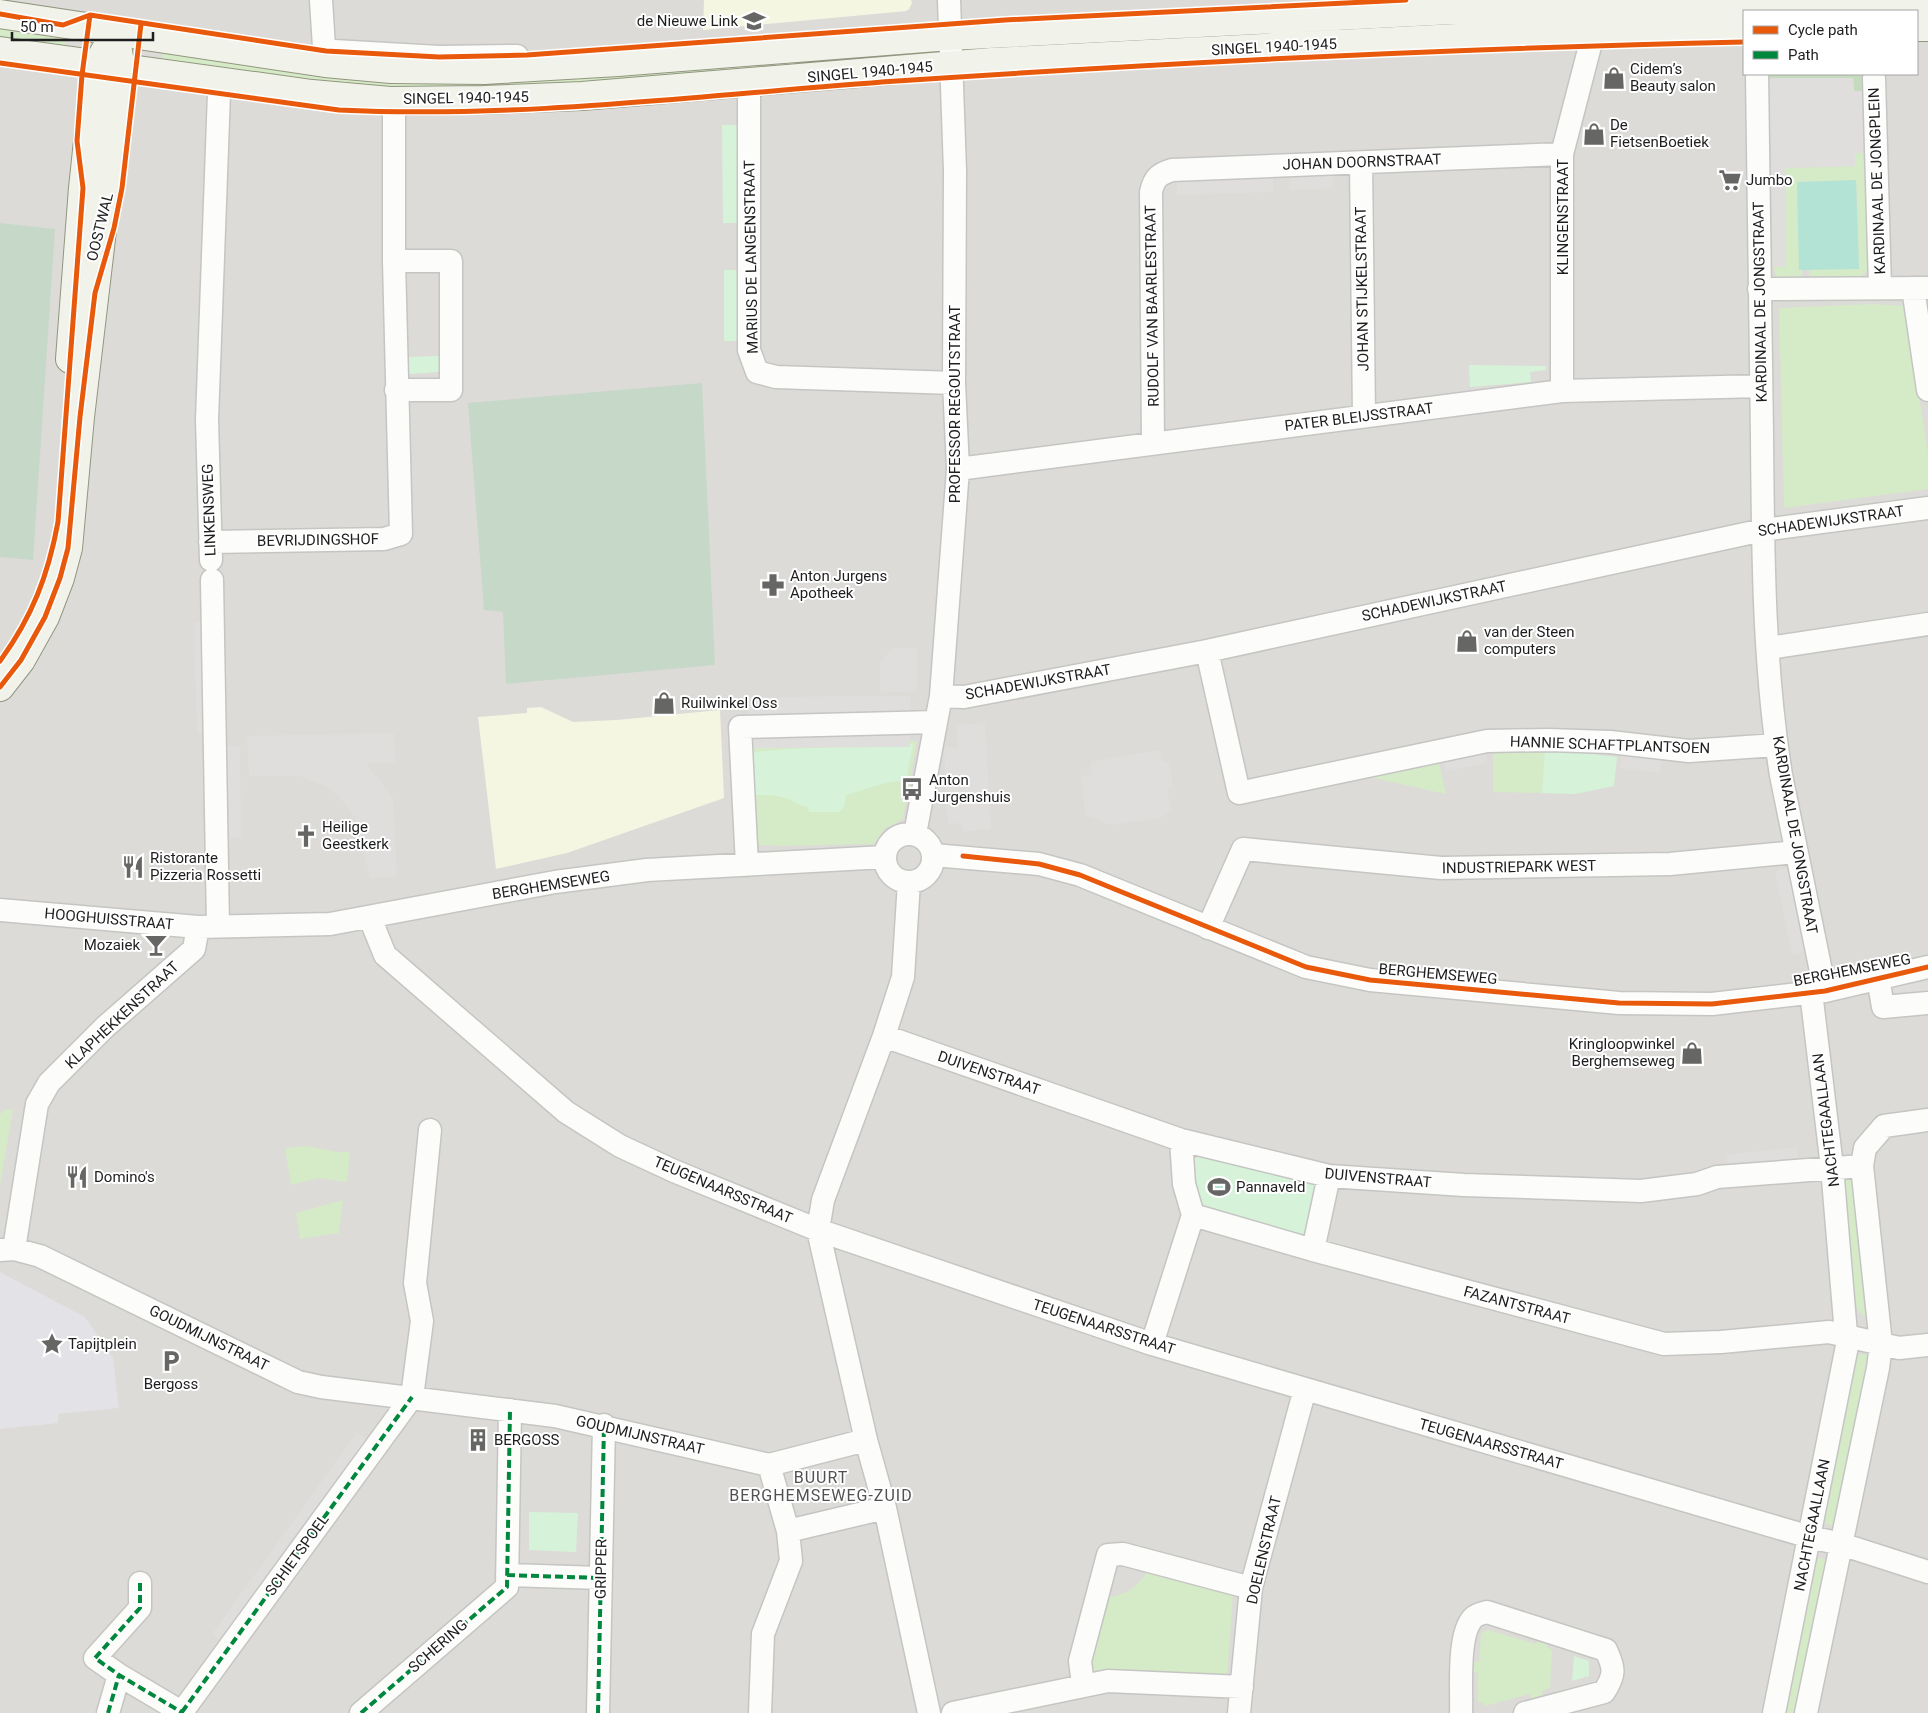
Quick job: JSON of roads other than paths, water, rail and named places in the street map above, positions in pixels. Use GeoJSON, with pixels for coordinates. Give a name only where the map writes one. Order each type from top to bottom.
{"type":"FeatureCollection","features":[{"type":"Feature","properties":{"kind":"main road","name":"SINGEL 1940-1945"},"geometry":{"type":"LineString","coordinates":[[0,14],[116,32],[326,57],[391,69],[484,70],[627,61],[950,30],[1047,31],[1452,5],[1757,8],[1928,0]]}},
{"type":"Feature","properties":{"kind":"main road","name":"SINGEL 1940-1945"},"geometry":{"type":"LineString","coordinates":[[0,51],[312,94],[390,101],[483,100],[582,96],[951,65],[1476,37],[1743,30]]}},
{"type":"Feature","properties":{"kind":"main road","name":"OOSTWAL"},"geometry":{"type":"LineString","coordinates":[[0,687],[21,660],[45,617],[60,578],[68,548],[80,417],[120,68],[116,32]]}},
{"type":"Feature","properties":{"kind":"main road","name":"OOSTWAL"},"geometry":{"type":"LineString","coordinates":[[0,661],[14,642],[34,606],[51,560],[58,522],[77,253],[120,68]]}},
{"type":"Feature","properties":{"kind":"street"},"geometry":{"type":"LineString","coordinates":[[321,0],[326,57]]}},
{"type":"Feature","properties":{"kind":"street","name":"PROFESSOR REGOUTSTRAAT"},"geometry":{"type":"LineString","coordinates":[[915,834],[941,696],[958,469],[954,383],[956,238],[949,0]]}},
{"type":"Feature","properties":{"kind":"street","name":"SINGEL 1940-1945"},"geometry":{"type":"LineString","coordinates":[[1047,31],[1064,18],[1406,0]]}},
{"type":"Feature","properties":{"kind":"street"},"geometry":{"type":"LineString","coordinates":[[1546,35],[1557,47],[1743,42]]}},
{"type":"Feature","properties":{"kind":"street","name":"KLINGENSTRAAT"},"geometry":{"type":"LineString","coordinates":[[1562,391],[1562,154],[1590,46]]}},
{"type":"Feature","properties":{"kind":"street","name":"SINGEL 1940-1945"},"geometry":{"type":"LineString","coordinates":[[120,68],[153,84],[339,110],[394,113],[492,112],[830,87],[852,73]]}},
{"type":"Feature","properties":{"kind":"street","name":"KARDINAAL DE JONGSTRAAT"},"geometry":{"type":"LineString","coordinates":[[1757,75],[1758,289],[1763,530]]}},
{"type":"Feature","properties":{"kind":"street","name":"KARDINAAL DE JONGPLEIN"},"geometry":{"type":"LineString","coordinates":[[1874,78],[1880,288]]}},
{"type":"Feature","properties":{"kind":"street","name":"LINKENSWEG"},"geometry":{"type":"LineString","coordinates":[[208,927],[211,561],[207,420],[219,93]]}},
{"type":"Feature","properties":{"kind":"street","name":"MARIUS DE LANGENSTRAAT"},"geometry":{"type":"LineString","coordinates":[[749,94],[750,350],[757,372],[776,377],[954,383]]}},
{"type":"Feature","properties":{"kind":"street","name":"BEVRIJDINGSHOF"},"geometry":{"type":"LineString","coordinates":[[211,561],[384,539],[401,534],[396,390],[394,113]]}},
{"type":"Feature","properties":{"kind":"street","name":"JOHAN DOORNSTRAAT"},"geometry":{"type":"LineString","coordinates":[[1161,173],[1172,170],[1562,154]]}},
{"type":"Feature","properties":{"kind":"street","name":"JOHAN STIJKELSTRAAT"},"geometry":{"type":"LineString","coordinates":[[1361,163],[1364,416]]}},
{"type":"Feature","properties":{"kind":"street","name":"RUDOLF VAN BAARLESTRAAT"},"geometry":{"type":"LineString","coordinates":[[1153,442],[1151,192],[1153,181],[1161,173]]}},
{"type":"Feature","properties":{"kind":"street"},"geometry":{"type":"LineString","coordinates":[[394,261],[451,262],[451,390],[396,390]]}},
{"type":"Feature","properties":{"kind":"street"},"geometry":{"type":"LineString","coordinates":[[1758,289],[1920,288],[1928,390]]}},
{"type":"Feature","properties":{"kind":"street","name":"PATER BLEIJSSTRAAT"},"geometry":{"type":"LineString","coordinates":[[958,469],[1153,442],[1562,391],[1761,386]]}},
{"type":"Feature","properties":{"kind":"street","name":"SCHADEWIJKSTRAAT"},"geometry":{"type":"LineString","coordinates":[[941,696],[964,697],[1207,651],[1763,530],[1928,508]]}},
{"type":"Feature","properties":{"kind":"street"},"geometry":{"type":"LineString","coordinates":[[1763,530],[1769,648],[1928,624]]}},
{"type":"Feature","properties":{"kind":"street","name":"KARDINAAL DE JONGSTRAAT"},"geometry":{"type":"LineString","coordinates":[[1769,648],[1776,746],[1796,852],[1818,992]]}},
{"type":"Feature","properties":{"kind":"street","name":"HANNIE SCHAFTPLANTSOEN"},"geometry":{"type":"LineString","coordinates":[[1207,651],[1240,793],[1487,741],[1610,742],[1689,751],[1776,746]]}},
{"type":"Feature","properties":{"kind":"street"},"geometry":{"type":"LineString","coordinates":[[746,865],[740,727],[936,722]]}},
{"type":"Feature","properties":{"kind":"street"},"geometry":{"type":"LineString","coordinates":[[904,834],[915,834],[924,838],[930,846],[933,855],[933,865],[928,874],[919,880],[909,882],[900,880],[892,875],[887,867],[885,857],[888,847],[895,839],[904,834]]}},
{"type":"Feature","properties":{"kind":"street","name":"INDUSTRIEPARK WEST"},"geometry":{"type":"LineString","coordinates":[[1208,928],[1243,849],[1441,868],[1670,864],[1796,852]]}},
{"type":"Feature","properties":{"kind":"street","name":"BERGHEMSEWEG"},"geometry":{"type":"LineString","coordinates":[[933,855],[1038,864],[1080,875],[1306,967],[1379,980],[1619,1003],[1712,1004],[1818,992],[1928,967]]}},
{"type":"Feature","properties":{"kind":"street","name":"BERGHEMSEWEG"},"geometry":{"type":"LineString","coordinates":[[208,927],[330,924],[554,882],[647,870],[885,857]]}},
{"type":"Feature","properties":{"kind":"street"},"geometry":{"type":"LineString","coordinates":[[909,882],[903,977],[884,1036],[823,1200],[818,1230],[866,1440],[885,1508],[929,1713]]}},
{"type":"Feature","properties":{"kind":"street","name":"HOOGHUISSTRAAT"},"geometry":{"type":"LineString","coordinates":[[0,910],[208,927]]}},
{"type":"Feature","properties":{"kind":"street","name":"TEUGENAARSSTRAAT"},"geometry":{"type":"LineString","coordinates":[[370,918],[385,954],[566,1112],[620,1146],[674,1171],[818,1230],[1152,1344],[1810,1537],[1841,1544],[1928,1572]]}},
{"type":"Feature","properties":{"kind":"street","name":"KLAPHEKKENSTRAAT"},"geometry":{"type":"LineString","coordinates":[[7,1249],[37,1104],[49,1083],[105,1027],[194,949],[208,927]]}},
{"type":"Feature","properties":{"kind":"street","name":"BERGHEMSEWEG"},"geometry":{"type":"LineString","coordinates":[[1878,978],[1883,1007],[1928,1003]]}},
{"type":"Feature","properties":{"kind":"street","name":"NACHTEGAALLAAN"},"geometry":{"type":"LineString","coordinates":[[1774,1713],[1848,1336],[1818,992]]}},
{"type":"Feature","properties":{"kind":"street","name":"DUIVENSTRAAT"},"geometry":{"type":"LineString","coordinates":[[884,1036],[1181,1140],[1330,1176],[1464,1185],[1641,1191],[1697,1184],[1717,1177],[1862,1166]]}},
{"type":"Feature","properties":{"kind":"street"},"geometry":{"type":"LineString","coordinates":[[1862,1166],[1865,1148],[1884,1126],[1928,1120]]}},
{"type":"Feature","properties":{"kind":"street"},"geometry":{"type":"LineString","coordinates":[[412,1397],[422,1321],[415,1283],[430,1130]]}},
{"type":"Feature","properties":{"kind":"street"},"geometry":{"type":"LineString","coordinates":[[1152,1344],[1193,1215],[1184,1184],[1181,1140]]}},
{"type":"Feature","properties":{"kind":"street","name":"NACHTEGAALLAAN"},"geometry":{"type":"LineString","coordinates":[[1806,1713],[1878,1371],[1881,1344],[1862,1166]]}},
{"type":"Feature","properties":{"kind":"street"},"geometry":{"type":"LineString","coordinates":[[1313,1250],[1330,1176]]}},
{"type":"Feature","properties":{"kind":"street","name":"FAZANTSTRAAT"},"geometry":{"type":"LineString","coordinates":[[1193,1215],[1313,1250],[1664,1344],[1721,1342],[1829,1332],[1848,1336]]}},
{"type":"Feature","properties":{"kind":"street","name":"GOUDMIJNSTRAAT"},"geometry":{"type":"LineString","coordinates":[[7,1249],[40,1256],[298,1382],[369,1394],[412,1397],[555,1416],[604,1425],[769,1465],[866,1440]]}},
{"type":"Feature","properties":{"kind":"street"},"geometry":{"type":"LineString","coordinates":[[1848,1336],[1899,1348],[1928,1345]]}},
{"type":"Feature","properties":{"kind":"street","name":"DOELENSTRAAT"},"geometry":{"type":"LineString","coordinates":[[1239,1713],[1251,1588],[1305,1389]]}},
{"type":"Feature","properties":{"kind":"street","name":"SCHIETSPOEL"},"geometry":{"type":"LineString","coordinates":[[182,1713],[412,1397]]}},
{"type":"Feature","properties":{"kind":"street","name":"SCHERING"},"geometry":{"type":"LineString","coordinates":[[361,1713],[507,1587],[510,1410]]}},
{"type":"Feature","properties":{"kind":"street","name":"GRIPPER"},"geometry":{"type":"LineString","coordinates":[[598,1713],[604,1425]]}},
{"type":"Feature","properties":{"kind":"street"},"geometry":{"type":"LineString","coordinates":[[760,1713],[764,1634],[791,1560],[788,1531],[769,1465]]}},
{"type":"Feature","properties":{"kind":"street"},"geometry":{"type":"LineString","coordinates":[[788,1531],[885,1508]]}},
{"type":"Feature","properties":{"kind":"street"},"geometry":{"type":"LineString","coordinates":[[1082,1685],[1080,1661],[1108,1555],[1123,1554],[1251,1588]]}},
{"type":"Feature","properties":{"kind":"street"},"geometry":{"type":"LineString","coordinates":[[507,1575],[600,1578]]}},
{"type":"Feature","properties":{"kind":"street"},"geometry":{"type":"LineString","coordinates":[[140,1583],[140,1608],[95,1658],[119,1676],[182,1713]]}},
{"type":"Feature","properties":{"kind":"street"},"geometry":{"type":"LineString","coordinates":[[1461,1713],[1463,1650],[1467,1626],[1474,1616],[1488,1612],[1606,1650],[1613,1666],[1612,1680],[1604,1692],[1525,1713]]}},
{"type":"Feature","properties":{"kind":"street"},"geometry":{"type":"LineString","coordinates":[[108,1713],[119,1676]]}},
{"type":"Feature","properties":{"kind":"street"},"geometry":{"type":"LineString","coordinates":[[953,1713],[1108,1681],[1242,1687]]}},
{"type":"Feature","properties":{"kind":"place","name":"de Nieuwe Link"},"geometry":{"type":"Point","coordinates":[754,21]}},
{"type":"Feature","properties":{"kind":"place","name":"Cidem’s Beauty salon"},"geometry":{"type":"Point","coordinates":[1614,78]}},
{"type":"Feature","properties":{"kind":"place","name":"De FietsenBoetiek"},"geometry":{"type":"Point","coordinates":[1594,134]}},
{"type":"Feature","properties":{"kind":"place","name":"Jumbo"},"geometry":{"type":"Point","coordinates":[1730,180]}},
{"type":"Feature","properties":{"kind":"place","name":"Anton Jurgens Apotheek"},"geometry":{"type":"Point","coordinates":[773,585]}},
{"type":"Feature","properties":{"kind":"place","name":"van der Steen computers"},"geometry":{"type":"Point","coordinates":[1467,641]}},
{"type":"Feature","properties":{"kind":"place","name":"Ruilwinkel Oss"},"geometry":{"type":"Point","coordinates":[664,703]}},
{"type":"Feature","properties":{"kind":"place","name":"Anton Jurgenshuis"},"geometry":{"type":"Point","coordinates":[912,789]}},
{"type":"Feature","properties":{"kind":"place","name":"Heilige Geestkerk"},"geometry":{"type":"Point","coordinates":[306,836]}},
{"type":"Feature","properties":{"kind":"place","name":"Ristorante Pizzeria Rossetti"},"geometry":{"type":"Point","coordinates":[133,867]}},
{"type":"Feature","properties":{"kind":"place","name":"Mozaiek"},"geometry":{"type":"Point","coordinates":[156,945]}},
{"type":"Feature","properties":{"kind":"place","name":"Kringloopwinkel Berghemseweg"},"geometry":{"type":"Point","coordinates":[1692,1053]}},
{"type":"Feature","properties":{"kind":"place","name":"Domino's"},"geometry":{"type":"Point","coordinates":[77,1177]}},
{"type":"Feature","properties":{"kind":"place","name":"Pannaveld"},"geometry":{"type":"Point","coordinates":[1219,1187]}},
{"type":"Feature","properties":{"kind":"place","name":"Tapijtplein"},"geometry":{"type":"Point","coordinates":[52,1344]}},
{"type":"Feature","properties":{"kind":"place","name":"Bergoss"},"geometry":{"type":"Point","coordinates":[171,1361]}},
{"type":"Feature","properties":{"kind":"place","name":"BERGOSS"},"geometry":{"type":"Point","coordinates":[478,1440]}},
{"type":"Feature","properties":{"kind":"district","name":"BUURT BERGHEMSEWEG-ZUID"},"geometry":{"type":"Point","coordinates":[821,1486]}}]}
